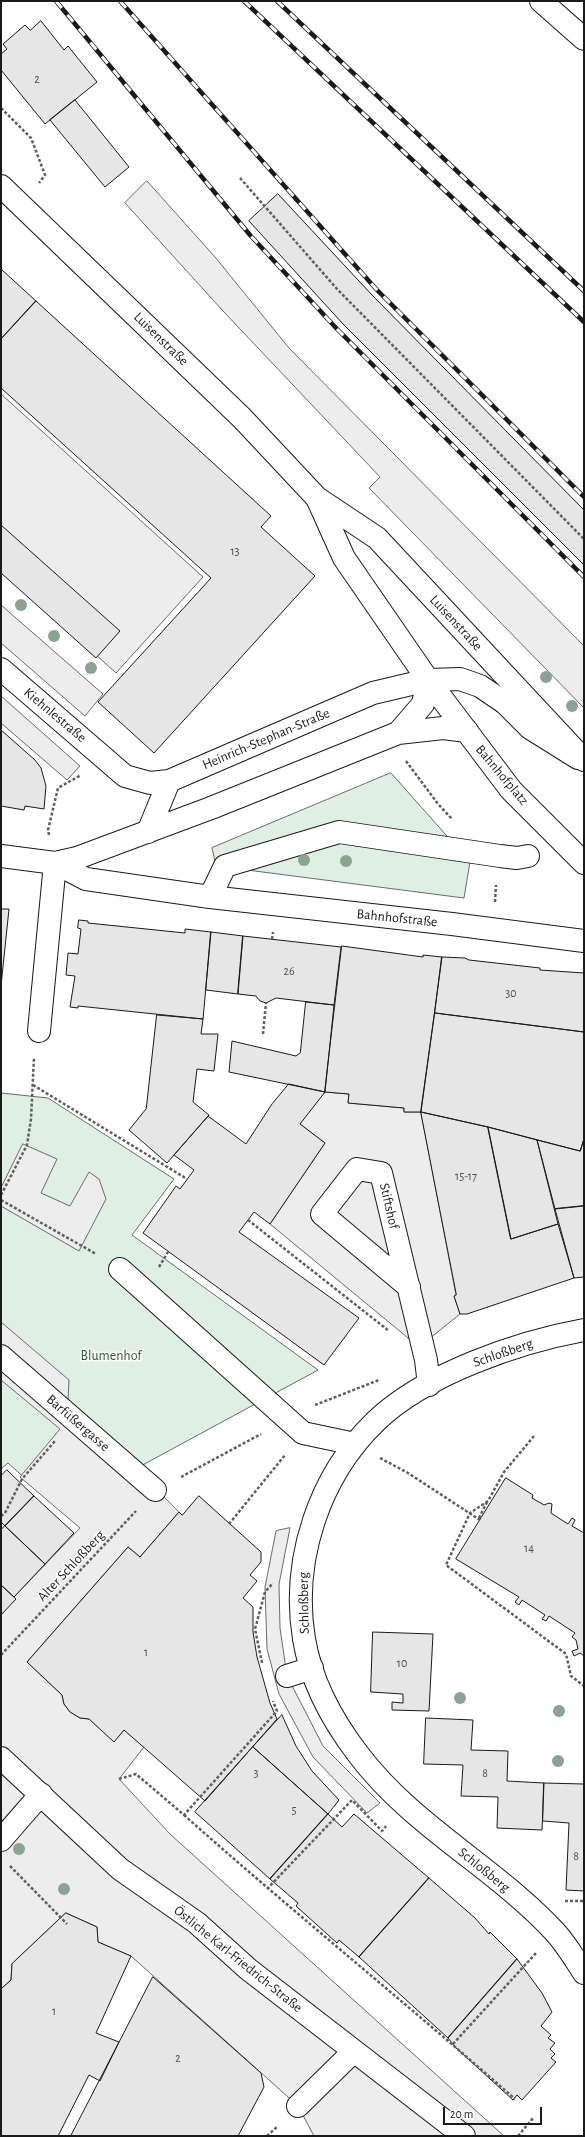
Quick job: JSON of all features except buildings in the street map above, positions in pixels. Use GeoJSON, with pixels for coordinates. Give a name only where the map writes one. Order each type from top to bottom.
{"type":"FeatureCollection","features":[{"type":"Feature","properties":{"kind":"street"},"geometry":{"type":"LineString","coordinates":[[542,1],[584,39]]}},
{"type":"Feature","properties":{"kind":"street","name":"Luisenstraße"},"geometry":{"type":"LineString","coordinates":[[1,186],[231,407],[317,498],[377,538],[584,761]]}},
{"type":"Feature","properties":{"kind":"street","name":"Luisenstraße"},"geometry":{"type":"LineString","coordinates":[[317,498],[344,558],[428,680]]}},
{"type":"Feature","properties":{"kind":"street","name":"Kiehnlestraße"},"geometry":{"type":"LineString","coordinates":[[1,669],[109,758]]}},
{"type":"Feature","properties":{"kind":"street"},"geometry":{"type":"LineString","coordinates":[[428,680],[460,679],[480,686],[502,700],[538,734],[584,761]]}},
{"type":"Feature","properties":{"kind":"street","name":"Bahnhofplatz"},"geometry":{"type":"LineString","coordinates":[[428,680],[511,790],[584,863]]}},
{"type":"Feature","properties":{"kind":"street","name":"Bahnhofstraße"},"geometry":{"type":"LineString","coordinates":[[398,733],[423,704],[428,680]]}},
{"type":"Feature","properties":{"kind":"street","name":"Heinrich-Stephan-Straße"},"geometry":{"type":"LineString","coordinates":[[109,758],[125,776],[150,783],[169,781],[373,693],[428,680]]}},
{"type":"Feature","properties":{"kind":"street","name":"Bahnhofstraße"},"geometry":{"type":"LineString","coordinates":[[55,863],[77,858],[148,832],[398,733],[443,728],[467,731]]}},
{"type":"Feature","properties":{"kind":"street"},"geometry":{"type":"LineString","coordinates":[[148,832],[169,781]]}},
{"type":"Feature","properties":{"kind":"street"},"geometry":{"type":"LineString","coordinates":[[210,898],[225,866],[339,832],[500,856],[518,858],[528,856]]}},
{"type":"Feature","properties":{"kind":"street","name":"Bahnhofstraße"},"geometry":{"type":"LineString","coordinates":[[1,856],[55,863],[86,879],[210,898],[452,924],[584,941]]}},
{"type":"Feature","properties":{"kind":"street"},"geometry":{"type":"LineString","coordinates":[[39,1031],[55,863]]}},
{"type":"Feature","properties":{"kind":"street","name":"Stiftshof"},"geometry":{"type":"LineString","coordinates":[[409,1287],[322,1214],[357,1169],[381,1174],[409,1287],[426,1360],[429,1385]]}},
{"type":"Feature","properties":{"kind":"street"},"geometry":{"type":"LineString","coordinates":[[120,1269],[303,1433],[355,1444]]}},
{"type":"Feature","properties":{"kind":"street","name":"Schloßberg"},"geometry":{"type":"LineString","coordinates":[[584,1330],[488,1356],[429,1385],[395,1406],[377,1420],[342,1461],[322,1497],[305,1550],[301,1613],[304,1640],[312,1668],[330,1712],[342,1732],[381,1782],[406,1806],[520,1900],[555,1932],[584,1973]]}},
{"type":"Feature","properties":{"kind":"street","name":"Barfüßergasse"},"geometry":{"type":"LineString","coordinates":[[1,1356],[155,1490]]}},
{"type":"Feature","properties":{"kind":"street"},"geometry":{"type":"LineString","coordinates":[[287,1676],[312,1668]]}},
{"type":"Feature","properties":{"kind":"street","name":"Östliche Karl-Friedrich-Straße"},"geometry":{"type":"LineString","coordinates":[[1,1758],[120,1869],[197,1923],[248,1969],[353,2052],[464,2136]]}},
{"type":"Feature","properties":{"kind":"street"},"geometry":{"type":"LineString","coordinates":[[1,1840],[41,1794]]}},
{"type":"Feature","properties":{"kind":"street"},"geometry":{"type":"LineString","coordinates":[[298,2106],[353,2052]]}},
{"type":"Feature","properties":{"kind":"path"},"geometry":{"type":"LineString","coordinates":[[1,108],[31,138],[45,175],[21,204]]}},
{"type":"Feature","properties":{"kind":"path"},"geometry":{"type":"LineString","coordinates":[[240,178],[337,290],[584,539]]}},
{"type":"Feature","properties":{"kind":"path"},"geometry":{"type":"LineString","coordinates":[[53,812],[58,788]]}},
{"type":"Feature","properties":{"kind":"path"},"geometry":{"type":"LineString","coordinates":[[495,906],[497,877]]}},
{"type":"Feature","properties":{"kind":"path"},"geometry":{"type":"LineString","coordinates":[[263,1034],[266,1003]]}},
{"type":"Feature","properties":{"kind":"path"},"geometry":{"type":"LineString","coordinates":[[1,1195],[27,1145],[33,1085],[33,1065]]}},
{"type":"Feature","properties":{"kind":"path"},"geometry":{"type":"LineString","coordinates":[[33,1085],[187,1179]]}},
{"type":"Feature","properties":{"kind":"path"},"geometry":{"type":"LineString","coordinates":[[1,1200],[83,1246]]}},
{"type":"Feature","properties":{"kind":"path"},"geometry":{"type":"LineString","coordinates":[[248,1220],[426,1360]]}},
{"type":"Feature","properties":{"kind":"path"},"geometry":{"type":"LineString","coordinates":[[317,1404],[332,1399]]}},
{"type":"Feature","properties":{"kind":"path"},"geometry":{"type":"LineString","coordinates":[[1,1516],[5,1513],[22,1479],[74,1419]]}},
{"type":"Feature","properties":{"kind":"path"},"geometry":{"type":"LineString","coordinates":[[229,1524],[303,1433]]}},
{"type":"Feature","properties":{"kind":"path"},"geometry":{"type":"LineString","coordinates":[[408,1473],[480,1519],[504,1472],[534,1436]]}},
{"type":"Feature","properties":{"kind":"path"},"geometry":{"type":"LineString","coordinates":[[186,1474],[251,1439]]}},
{"type":"Feature","properties":{"kind":"path","name":"Alter Schloßberg"},"geometry":{"type":"LineString","coordinates":[[1,1655],[155,1490]]}},
{"type":"Feature","properties":{"kind":"path"},"geometry":{"type":"LineString","coordinates":[[488,1501],[470,1513],[446,1565],[566,1654],[570,1676],[584,1686]]}},
{"type":"Feature","properties":{"kind":"path"},"geometry":{"type":"LineString","coordinates":[[264,1670],[255,1629],[265,1592],[275,1581]]}},
{"type":"Feature","properties":{"kind":"path"},"geometry":{"type":"LineString","coordinates":[[184,1815],[277,1711],[272,1698]]}},
{"type":"Feature","properties":{"kind":"path"},"geometry":{"type":"LineString","coordinates":[[119,1779],[136,1774],[267,1889],[453,2044],[515,2099]]}},
{"type":"Feature","properties":{"kind":"path"},"geometry":{"type":"LineString","coordinates":[[267,1889],[352,1800],[382,1831],[406,1806]]}},
{"type":"Feature","properties":{"kind":"path"},"geometry":{"type":"LineString","coordinates":[[6,1862],[67,1924]]}},
{"type":"Feature","properties":{"kind":"path"},"geometry":{"type":"LineString","coordinates":[[563,1902],[584,1901]]}},
{"type":"Feature","properties":{"kind":"path"},"geometry":{"type":"LineString","coordinates":[[453,2044],[555,1932]]}},
{"type":"Feature","properties":{"kind":"path"},"geometry":{"type":"LineString","coordinates":[[518,2136],[534,2117]]}},
{"type":"Feature","properties":{"kind":"green space"},"geometry":{"type":"Polygon","coordinates":[[[391,773],[470,862],[464,898],[216,866],[212,848],[391,773]]]}},
{"type":"Feature","properties":{"kind":"green space","name":"Blumenhof"},"geometry":{"type":"Polygon","coordinates":[[[1,1093],[48,1098],[174,1179],[132,1235],[318,1370],[126,1474],[78,1526],[8,1463],[1,1469],[1,1093]]]}},
{"type":"Feature","properties":{"kind":"shaded area"},"geometry":{"type":"Polygon","coordinates":[[[147,181],[215,257],[289,348],[584,646],[584,708],[369,488],[380,477],[223,311],[125,203],[147,181]]]}},
{"type":"Feature","properties":{"kind":"shaded area"},"geometry":{"type":"Polygon","coordinates":[[[1,394],[203,577],[116,673],[1,569],[1,394]]]}},
{"type":"Feature","properties":{"kind":"shaded area"},"geometry":{"type":"Polygon","coordinates":[[[1,605],[103,694],[85,716],[1,643],[1,605]]]}},
{"type":"Feature","properties":{"kind":"shaded area"},"geometry":{"type":"Polygon","coordinates":[[[1,696],[80,766],[67,780],[1,723],[1,696]]]}},
{"type":"Feature","properties":{"kind":"shaded area"},"geometry":{"type":"Polygon","coordinates":[[[325,1092],[349,1094],[348,1103],[404,1108],[404,1112],[421,1112],[456,1295],[454,1296],[460,1314],[419,1347],[270,1224],[325,1143],[300,1124],[325,1092]]]}},
{"type":"Feature","properties":{"kind":"shaded area"},"geometry":{"type":"Polygon","coordinates":[[[23,1144],[57,1159],[41,1193],[70,1206],[89,1172],[99,1179],[106,1199],[79,1251],[1,1206],[1,1188],[23,1144]]]}},
{"type":"Feature","properties":{"kind":"shaded area"},"geometry":{"type":"Polygon","coordinates":[[[1,1322],[69,1380],[68,1400],[179,1512],[140,1557],[128,1547],[27,1662],[62,1695],[64,1704],[70,1712],[80,1718],[89,1719],[114,1741],[124,1730],[144,1747],[119,1779],[170,1834],[504,2136],[314,2136],[298,2106],[131,1956],[98,1942],[97,1927],[66,1913],[12,1964],[11,1980],[1,1989],[1,1615],[14,1597],[80,1528],[20,1477],[60,1429],[1,1380],[1,1322]]]}},
{"type":"Feature","properties":{"kind":"shaded area"},"geometry":{"type":"Polygon","coordinates":[[[290,1528],[279,1584],[280,1628],[287,1676],[323,1746],[380,1803],[367,1813],[313,1757],[279,1694],[267,1649],[265,1587],[276,1531],[290,1528]]]}},
{"type":"Feature","properties":{"kind":"railway"},"geometry":{"type":"LineString","coordinates":[[56,1],[250,235],[337,329],[584,577]]}},
{"type":"Feature","properties":{"kind":"railway"},"geometry":{"type":"LineString","coordinates":[[120,1],[377,290],[584,497]]}},
{"type":"Feature","properties":{"kind":"railway"},"geometry":{"type":"LineString","coordinates":[[244,1],[584,322]]}},
{"type":"Feature","properties":{"kind":"railway"},"geometry":{"type":"LineString","coordinates":[[277,1],[584,291]]}}]}
